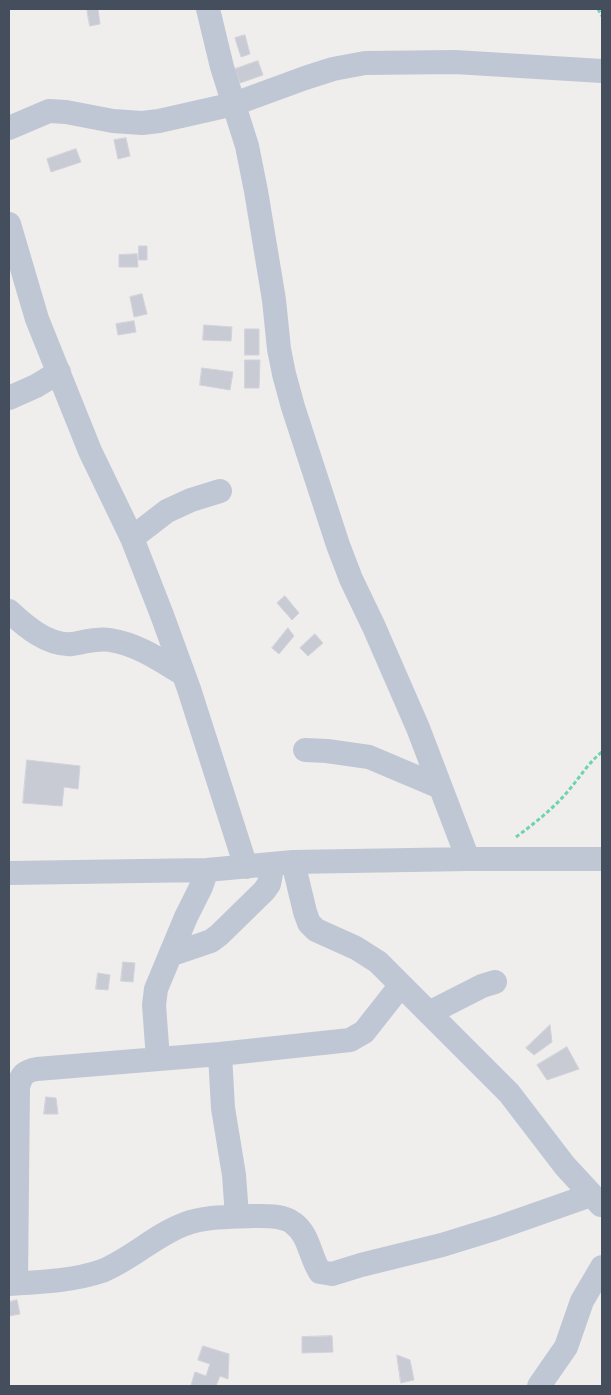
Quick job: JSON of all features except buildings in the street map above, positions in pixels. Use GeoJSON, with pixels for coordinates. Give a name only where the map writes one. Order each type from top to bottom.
{"type":"FeatureCollection","features":[{"type":"Feature","properties":{"kind":"street"},"geometry":{"type":"LineString","coordinates":[[208,9],[222,68],[247,146],[274,300],[279,349],[293,407],[348,571],[418,728],[440,787],[477,859]]}},
{"type":"Feature","properties":{"kind":"street"},"geometry":{"type":"LineString","coordinates":[[9,128],[49,111],[66,112],[113,122],[159,122],[234,104],[304,78],[333,69],[365,63],[455,62],[602,71]]}},
{"type":"Feature","properties":{"kind":"street"},"geometry":{"type":"LineString","coordinates":[[11,238],[37,319],[90,451],[132,538],[183,674],[246,867]]}},
{"type":"Feature","properties":{"kind":"street"},"geometry":{"type":"LineString","coordinates":[[9,398],[36,386],[59,372]]}},
{"type":"Feature","properties":{"kind":"street"},"geometry":{"type":"LineString","coordinates":[[132,538],[167,511],[191,500],[220,491]]}},
{"type":"Feature","properties":{"kind":"street"},"geometry":{"type":"LineString","coordinates":[[9,611],[40,636],[53,642],[69,644],[108,640],[126,644],[152,655],[183,674]]}},
{"type":"Feature","properties":{"kind":"street"},"geometry":{"type":"LineString","coordinates":[[305,750],[369,757],[440,787]]}},
{"type":"Feature","properties":{"kind":"street"},"geometry":{"type":"LineString","coordinates":[[9,873],[206,870],[283,863],[477,859],[602,859]]}},
{"type":"Feature","properties":{"kind":"street"},"geometry":{"type":"LineString","coordinates":[[170,956],[211,941],[219,935],[264,891],[283,863]]}},
{"type":"Feature","properties":{"kind":"street"},"geometry":{"type":"LineString","coordinates":[[283,863],[309,923],[316,930],[356,948],[378,962],[509,1093],[565,1166],[596,1200],[332,1274],[320,1272],[302,1233],[294,1223],[287,1219],[237,1216],[214,1218],[187,1223],[103,1270],[73,1278],[12,1284],[18,1087],[23,1074],[30,1070],[220,1054],[350,1040],[364,1032],[401,986]]}},
{"type":"Feature","properties":{"kind":"street"},"geometry":{"type":"LineString","coordinates":[[158,1059],[154,1005],[156,989],[192,903],[201,887],[206,870]]}},
{"type":"Feature","properties":{"kind":"street"},"geometry":{"type":"LineString","coordinates":[[429,1013],[482,986],[495,982]]}},
{"type":"Feature","properties":{"kind":"street"},"geometry":{"type":"LineString","coordinates":[[220,1054],[223,1108],[234,1174],[237,1216]]}},
{"type":"Feature","properties":{"kind":"street"},"geometry":{"type":"LineString","coordinates":[[539,1386],[566,1346],[582,1301],[602,1267]]}},
{"type":"Feature","properties":{"kind":"path"},"geometry":{"type":"LineString","coordinates":[[598,9],[602,16]]}},
{"type":"Feature","properties":{"kind":"path"},"geometry":{"type":"LineString","coordinates":[[477,859],[548,813],[602,752]]}}]}
